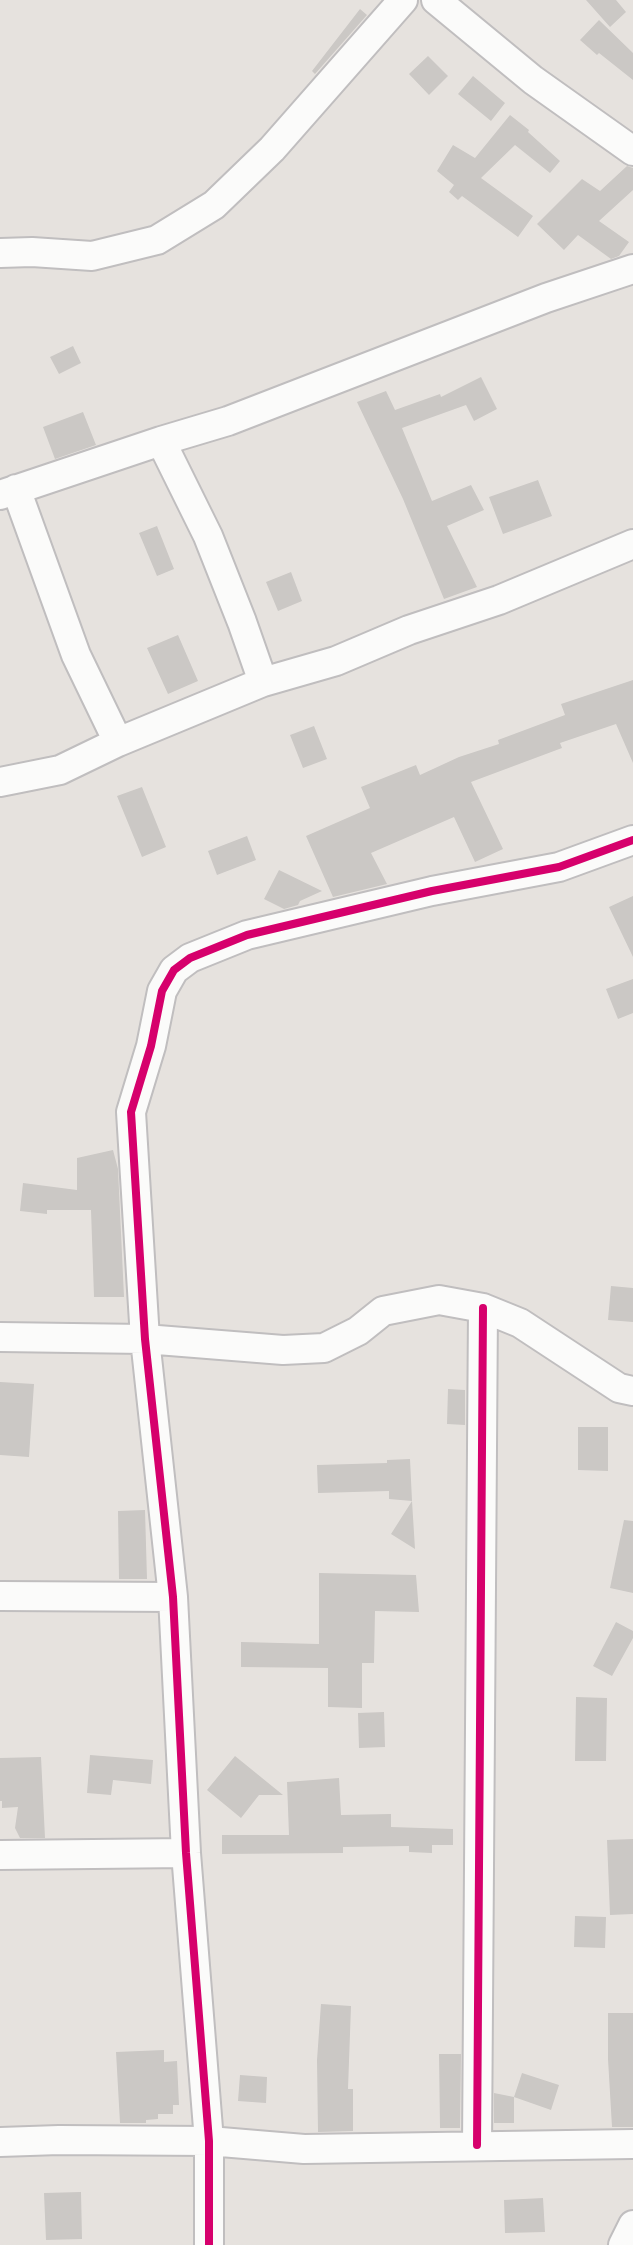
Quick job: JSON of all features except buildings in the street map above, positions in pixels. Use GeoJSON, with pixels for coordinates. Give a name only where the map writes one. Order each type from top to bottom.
{"type":"FeatureCollection","features":[{"type":"Feature","properties":{"kind":"street"},"geometry":{"type":"LineString","coordinates":[[0,253],[92,256],[157,240],[214,205],[272,149],[403,0]]}},
{"type":"Feature","properties":{"kind":"street"},"geometry":{"type":"LineString","coordinates":[[436,0],[533,80],[633,151]]}},
{"type":"Feature","properties":{"kind":"street"},"geometry":{"type":"LineString","coordinates":[[118,742],[76,655],[8,492],[228,421],[546,298],[633,269]]}},
{"type":"Feature","properties":{"kind":"street"},"geometry":{"type":"LineString","coordinates":[[161,441],[208,536],[263,682]]}},
{"type":"Feature","properties":{"kind":"street"},"geometry":{"type":"LineString","coordinates":[[0,782],[60,770],[118,742],[263,682],[336,661],[409,630],[499,600],[633,544]]}},
{"type":"Feature","properties":{"kind":"street"},"geometry":{"type":"LineString","coordinates":[[209,2245],[209,2141],[186,1853],[173,1597],[145,1339],[131,1112],[151,1046],[162,991],[174,970],[190,958],[247,935],[432,891],[559,867],[633,840]]}},
{"type":"Feature","properties":{"kind":"street"},"geometry":{"type":"LineString","coordinates":[[0,1337],[145,1339],[283,1350],[324,1348],[358,1331],[383,1311],[439,1300],[483,1308],[520,1323],[619,1388],[633,1391]]}},
{"type":"Feature","properties":{"kind":"street"},"geometry":{"type":"LineString","coordinates":[[477,2145],[483,1308]]}},
{"type":"Feature","properties":{"kind":"street"},"geometry":{"type":"LineString","coordinates":[[0,1596],[173,1597]]}},
{"type":"Feature","properties":{"kind":"street"},"geometry":{"type":"LineString","coordinates":[[0,1855],[186,1853]]}},
{"type":"Feature","properties":{"kind":"street"},"geometry":{"type":"LineString","coordinates":[[0,2142],[209,2141],[304,2149],[633,2144]]}},
{"type":"Feature","properties":{"kind":"street"},"geometry":{"type":"LineString","coordinates":[[623,2245],[633,2225]]}},
{"type":"Feature","properties":{"kind":"cycle path"},"geometry":{"type":"LineString","coordinates":[[209,2245],[209,2141],[186,1853],[173,1597],[145,1339],[131,1112],[151,1046],[162,991],[174,970],[190,958],[247,935],[432,891],[559,867],[633,840]]}},
{"type":"Feature","properties":{"kind":"cycle path"},"geometry":{"type":"LineString","coordinates":[[477,2145],[483,1308]]}}]}
